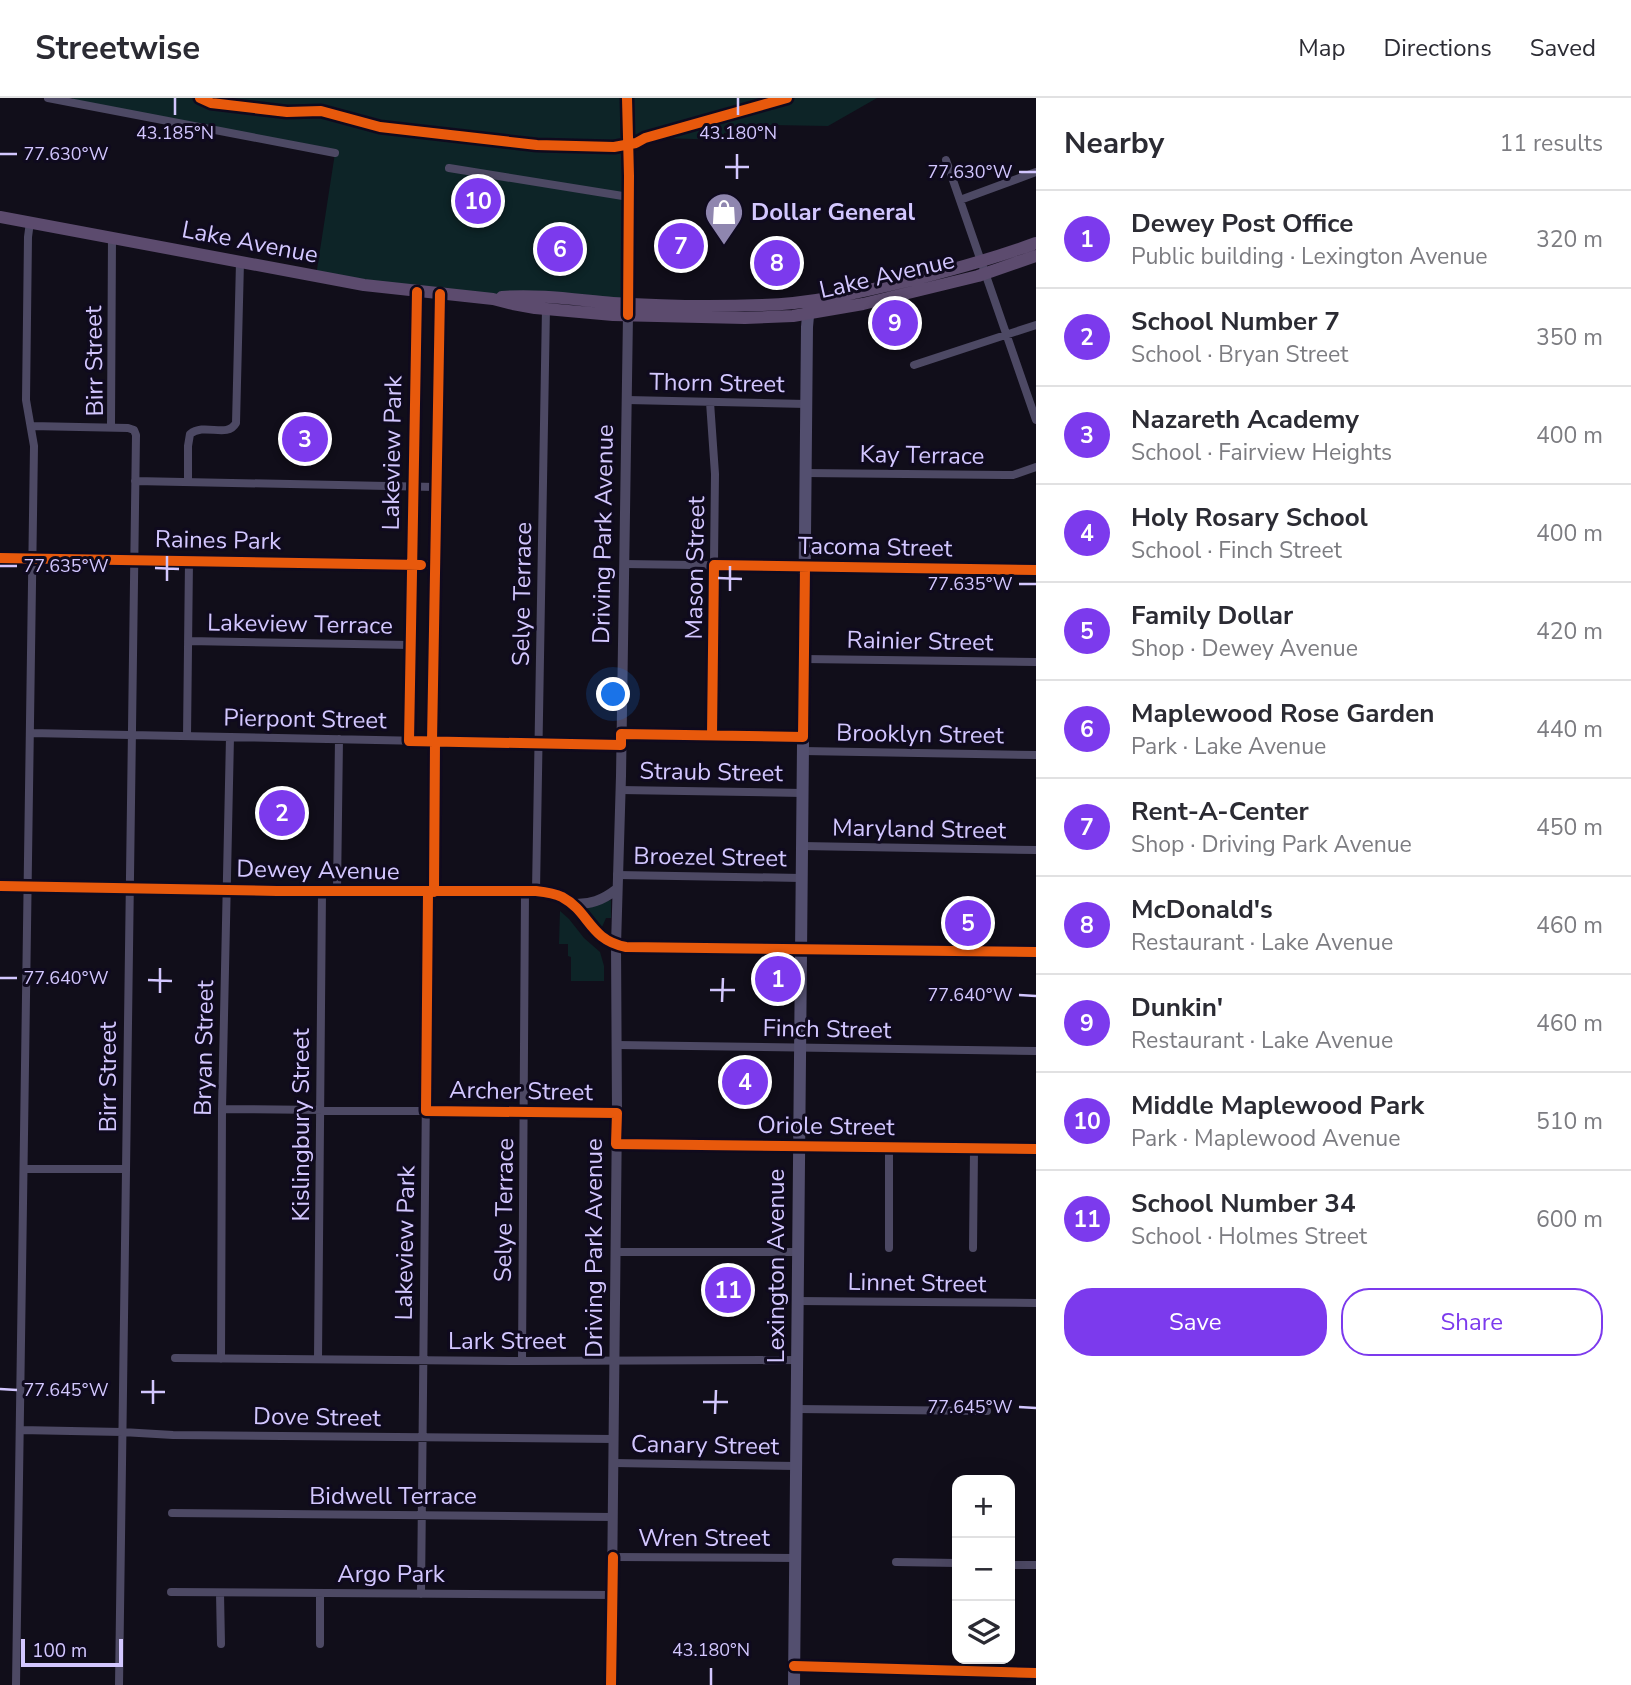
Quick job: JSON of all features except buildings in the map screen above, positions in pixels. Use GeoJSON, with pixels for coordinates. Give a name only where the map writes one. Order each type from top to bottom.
{"type":"FeatureCollection","features":[{"type":"Feature","properties":{"kind":"main road","name":"Driving Park Avenue"},"geometry":{"type":"LineString","coordinates":[[626,98],[628,309]]}},
{"type":"Feature","properties":{"kind":"main road","name":"Lake Avenue"},"geometry":{"type":"LineString","coordinates":[[0,217],[364,285],[493,299],[514,296],[546,303],[628,309],[750,306],[808,308],[861,292],[1036,256]]}},
{"type":"Feature","properties":{"kind":"main road","name":"Lake Avenue"},"geometry":{"type":"LineString","coordinates":[[983,268],[1036,243]]}},
{"type":"Feature","properties":{"kind":"main road","name":"Lexington Avenue"},"geometry":{"type":"LineString","coordinates":[[794,1685],[808,308]]}},
{"type":"Feature","properties":{"kind":"street"},"geometry":{"type":"LineString","coordinates":[[48,98],[335,153]]}},
{"type":"Feature","properties":{"kind":"street"},"geometry":{"type":"LineString","coordinates":[[946,160],[1006,335],[1032,397],[1036,420]]}},
{"type":"Feature","properties":{"kind":"street"},"geometry":{"type":"LineString","coordinates":[[449,168],[629,197]]}},
{"type":"Feature","properties":{"kind":"street"},"geometry":{"type":"LineString","coordinates":[[960,200],[1036,172]]}},
{"type":"Feature","properties":{"kind":"street"},"geometry":{"type":"LineString","coordinates":[[16,1685],[34,446],[26,400],[30,222]]}},
{"type":"Feature","properties":{"kind":"street","name":"Birr Street"},"geometry":{"type":"LineString","coordinates":[[112,237],[111,426],[135,431],[119,1685]]}},
{"type":"Feature","properties":{"kind":"street"},"geometry":{"type":"LineString","coordinates":[[188,482],[190,435],[197,429],[229,430],[236,423],[240,262]]}},
{"type":"Feature","properties":{"kind":"street","name":"Lakeview Park"},"geometry":{"type":"LineString","coordinates":[[409,741],[416,292]]}},
{"type":"Feature","properties":{"kind":"street","name":"Lakeview Park"},"geometry":{"type":"LineString","coordinates":[[421,1594],[440,294]]}},
{"type":"Feature","properties":{"kind":"street","name":"Selye Terrace"},"geometry":{"type":"LineString","coordinates":[[522,1361],[524,1112],[530,891],[539,743],[546,303]]}},
{"type":"Feature","properties":{"kind":"street","name":"Driving Park Avenue"},"geometry":{"type":"LineString","coordinates":[[611,1685],[617,1113],[616,945],[628,309]]}},
{"type":"Feature","properties":{"kind":"street"},"geometry":{"type":"LineString","coordinates":[[914,365],[1036,325]]}},
{"type":"Feature","properties":{"kind":"street","name":"Thorn Street"},"geometry":{"type":"LineString","coordinates":[[626,400],[806,404]]}},
{"type":"Feature","properties":{"kind":"street","name":"Mason Street"},"geometry":{"type":"LineString","coordinates":[[710,402],[715,470],[712,735]]}},
{"type":"Feature","properties":{"kind":"street"},"geometry":{"type":"LineString","coordinates":[[31,426],[111,426]]}},
{"type":"Feature","properties":{"kind":"street","name":"Kay Terrace"},"geometry":{"type":"LineString","coordinates":[[806,472],[1005,475],[1036,467]]}},
{"type":"Feature","properties":{"kind":"street"},"geometry":{"type":"LineString","coordinates":[[135,481],[436,487]]}},
{"type":"Feature","properties":{"kind":"street","name":"Raines Park"},"geometry":{"type":"LineString","coordinates":[[0,558],[435,565]]}},
{"type":"Feature","properties":{"kind":"street"},"geometry":{"type":"LineString","coordinates":[[187,736],[189,561]]}},
{"type":"Feature","properties":{"kind":"street","name":"Tacoma Street"},"geometry":{"type":"LineString","coordinates":[[624,564],[1036,570]]}},
{"type":"Feature","properties":{"kind":"street","name":"Lakeview Terrace"},"geometry":{"type":"LineString","coordinates":[[188,641],[410,645]]}},
{"type":"Feature","properties":{"kind":"street","name":"Rainier Street"},"geometry":{"type":"LineString","coordinates":[[804,659],[1036,662]]}},
{"type":"Feature","properties":{"kind":"street","name":"Pierpont Street"},"geometry":{"type":"LineString","coordinates":[[30,733],[539,743],[712,735],[803,737]]}},
{"type":"Feature","properties":{"kind":"street","name":"Bryan Street"},"geometry":{"type":"LineString","coordinates":[[221,1359],[222,1109],[230,737]]}},
{"type":"Feature","properties":{"kind":"street"},"geometry":{"type":"LineString","coordinates":[[337,891],[339,739]]}},
{"type":"Feature","properties":{"kind":"street","name":"Brooklyn Street"},"geometry":{"type":"LineString","coordinates":[[803,751],[1036,755]]}},
{"type":"Feature","properties":{"kind":"street","name":"Straub Street"},"geometry":{"type":"LineString","coordinates":[[620,790],[802,793]]}},
{"type":"Feature","properties":{"kind":"street","name":"Maryland Street"},"geometry":{"type":"LineString","coordinates":[[802,846],[1036,850]]}},
{"type":"Feature","properties":{"kind":"street","name":"Broezel Street"},"geometry":{"type":"LineString","coordinates":[[617,875],[801,878]]}},
{"type":"Feature","properties":{"kind":"street","name":"Dewey Avenue"},"geometry":{"type":"LineString","coordinates":[[0,886],[530,891],[557,895],[572,904],[601,936],[616,945]]}},
{"type":"Feature","properties":{"kind":"street"},"geometry":{"type":"LineString","coordinates":[[572,904],[591,903],[608,896],[617,888]]}},
{"type":"Feature","properties":{"kind":"street","name":"Kislingbury Street"},"geometry":{"type":"LineString","coordinates":[[318,1359],[322,891]]}},
{"type":"Feature","properties":{"kind":"street"},"geometry":{"type":"LineString","coordinates":[[616,945],[1036,952]]}},
{"type":"Feature","properties":{"kind":"street","name":"Finch Street"},"geometry":{"type":"LineString","coordinates":[[617,1045],[1036,1051]]}},
{"type":"Feature","properties":{"kind":"street","name":"Archer Street"},"geometry":{"type":"LineString","coordinates":[[222,1109],[617,1113]]}},
{"type":"Feature","properties":{"kind":"street","name":"Oriole Street"},"geometry":{"type":"LineString","coordinates":[[616,1144],[1036,1150]]}},
{"type":"Feature","properties":{"kind":"street"},"geometry":{"type":"LineString","coordinates":[[889,1147],[889,1248]]}},
{"type":"Feature","properties":{"kind":"street"},"geometry":{"type":"LineString","coordinates":[[974,1149],[974,1248]]}},
{"type":"Feature","properties":{"kind":"street"},"geometry":{"type":"LineString","coordinates":[[24,1169],[126,1170]]}},
{"type":"Feature","properties":{"kind":"street"},"geometry":{"type":"LineString","coordinates":[[615,1252],[798,1252]]}},
{"type":"Feature","properties":{"kind":"street","name":"Linnet Street"},"geometry":{"type":"LineString","coordinates":[[797,1301],[1036,1303]]}},
{"type":"Feature","properties":{"kind":"street","name":"Lark Street"},"geometry":{"type":"LineString","coordinates":[[175,1358],[797,1360]]}},
{"type":"Feature","properties":{"kind":"street"},"geometry":{"type":"LineString","coordinates":[[796,1409],[987,1411]]}},
{"type":"Feature","properties":{"kind":"street","name":"Dove Street"},"geometry":{"type":"LineString","coordinates":[[20,1430],[173,1435],[614,1439]]}},
{"type":"Feature","properties":{"kind":"street","name":"Canary Street"},"geometry":{"type":"LineString","coordinates":[[614,1463],[796,1466]]}},
{"type":"Feature","properties":{"kind":"street","name":"Bidwell Terrace"},"geometry":{"type":"LineString","coordinates":[[172,1513],[613,1517]]}},
{"type":"Feature","properties":{"kind":"street","name":"Wren Street"},"geometry":{"type":"LineString","coordinates":[[612,1557],[795,1558]]}},
{"type":"Feature","properties":{"kind":"street"},"geometry":{"type":"LineString","coordinates":[[896,1562],[952,1563]]}},
{"type":"Feature","properties":{"kind":"street"},"geometry":{"type":"LineString","coordinates":[[1015,1565],[1036,1565]]}},
{"type":"Feature","properties":{"kind":"street","name":"Argo Park"},"geometry":{"type":"LineString","coordinates":[[171,1592],[612,1595]]}},
{"type":"Feature","properties":{"kind":"street"},"geometry":{"type":"LineString","coordinates":[[220,1593],[220,1644]]}},
{"type":"Feature","properties":{"kind":"street"},"geometry":{"type":"LineString","coordinates":[[320,1593],[320,1644]]}},
{"type":"Feature","properties":{"kind":"street"},"geometry":{"type":"LineString","coordinates":[[794,1666],[1036,1673]]}},
{"type":"Feature","properties":{"kind":"green space"},"geometry":{"type":"Polygon","coordinates":[[[73,98],[877,98],[828,126],[771,125],[724,133],[723,140],[662,138],[629,147],[628,304],[506,297],[316,276],[335,153],[72,102],[73,98]]]}},
{"type":"Feature","properties":{"kind":"green space"},"geometry":{"type":"Polygon","coordinates":[[[611,900],[611,918],[606,918],[602,927],[587,908],[611,900]]]}},
{"type":"Feature","properties":{"kind":"green space"},"geometry":{"type":"Polygon","coordinates":[[[560,911],[600,952],[604,981],[571,981],[568,944],[559,944],[560,911]]]}},
{"type":"Feature","properties":{"kind":"cycle path"},"geometry":{"type":"LineString","coordinates":[[200,98],[211,103],[287,112],[321,111],[380,127],[537,145],[614,147],[636,143],[645,138],[787,98]]}},
{"type":"Feature","properties":{"kind":"cycle path"},"geometry":{"type":"LineString","coordinates":[[627,98],[628,315]]}},
{"type":"Feature","properties":{"kind":"cycle path"},"geometry":{"type":"LineString","coordinates":[[417,292],[409,741],[621,745],[621,734],[803,737],[805,567]]}},
{"type":"Feature","properties":{"kind":"cycle path"},"geometry":{"type":"LineString","coordinates":[[432,741],[440,294]]}},
{"type":"Feature","properties":{"kind":"cycle path"},"geometry":{"type":"LineString","coordinates":[[0,558],[421,565]]}},
{"type":"Feature","properties":{"kind":"cycle path"},"geometry":{"type":"LineString","coordinates":[[712,735],[714,565],[1036,570]]}},
{"type":"Feature","properties":{"kind":"cycle path"},"geometry":{"type":"LineString","coordinates":[[434,892],[435,741]]}},
{"type":"Feature","properties":{"kind":"cycle path"},"geometry":{"type":"LineString","coordinates":[[0,886],[277,891],[536,891],[562,897],[579,910],[604,938],[626,947],[1036,952]]}},
{"type":"Feature","properties":{"kind":"cycle path"},"geometry":{"type":"LineString","coordinates":[[428,892],[426,1111],[617,1113],[616,1144],[1036,1149]]}},
{"type":"Feature","properties":{"kind":"cycle path"},"geometry":{"type":"LineString","coordinates":[[611,1685],[613,1557]]}},
{"type":"Feature","properties":{"kind":"cycle path"},"geometry":{"type":"LineString","coordinates":[[794,1666],[1036,1673]]}},
{"type":"Feature","properties":{"kind":"place","name":"Middle Maplewood Park"},"geometry":{"type":"Point","coordinates":[478,201]}},
{"type":"Feature","properties":{"kind":"place","name":"Rent-A-Center"},"geometry":{"type":"Point","coordinates":[681,246]}},
{"type":"Feature","properties":{"kind":"place","name":"Dollar General"},"geometry":{"type":"Point","coordinates":[724,246]}},
{"type":"Feature","properties":{"kind":"place","name":"Maplewood Rose Garden"},"geometry":{"type":"Point","coordinates":[560,249]}},
{"type":"Feature","properties":{"kind":"place","name":"McDonald's"},"geometry":{"type":"Point","coordinates":[777,263]}},
{"type":"Feature","properties":{"kind":"place","name":"Dunkin'"},"geometry":{"type":"Point","coordinates":[895,323]}},
{"type":"Feature","properties":{"kind":"place","name":"Nazareth Academy"},"geometry":{"type":"Point","coordinates":[305,439]}},
{"type":"Feature","properties":{"kind":"place","name":"School Number 7"},"geometry":{"type":"Point","coordinates":[282,813]}},
{"type":"Feature","properties":{"kind":"place","name":"Family Dollar"},"geometry":{"type":"Point","coordinates":[968,923]}},
{"type":"Feature","properties":{"kind":"place","name":"Dewey Post Office"},"geometry":{"type":"Point","coordinates":[778,979]}},
{"type":"Feature","properties":{"kind":"place","name":"Holy Rosary School"},"geometry":{"type":"Point","coordinates":[745,1082]}},
{"type":"Feature","properties":{"kind":"place","name":"School Number 34"},"geometry":{"type":"Point","coordinates":[728,1290]}}]}
